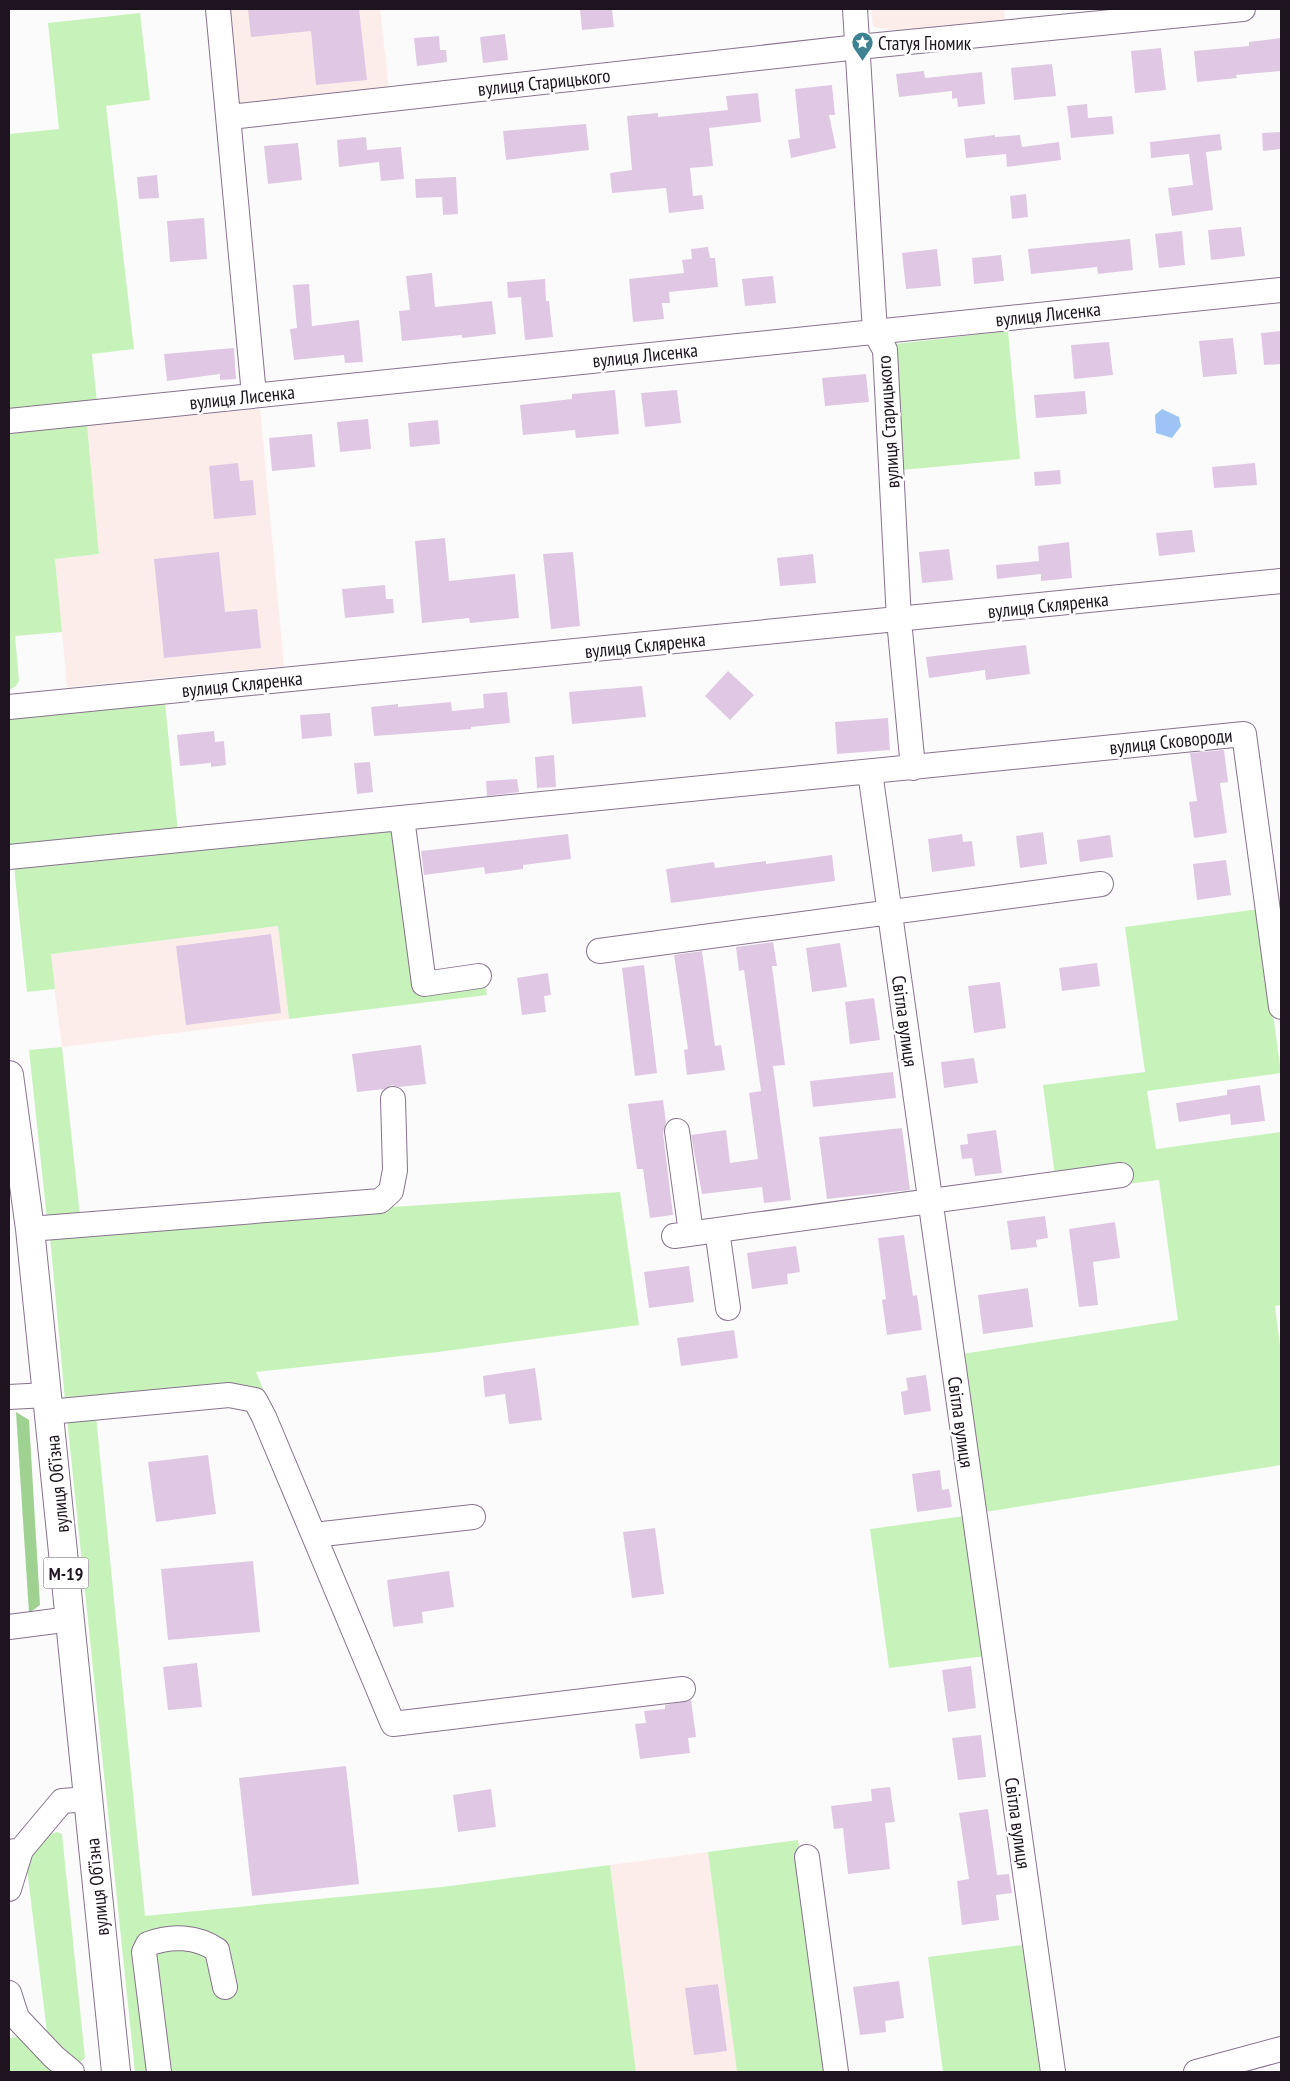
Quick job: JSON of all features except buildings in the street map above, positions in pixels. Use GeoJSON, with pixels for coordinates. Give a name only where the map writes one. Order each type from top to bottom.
{"type":"FeatureCollection","features":[{"type":"Feature","properties":{"kind":"highway","name":"вулиця Об’їзна"},"geometry":{"type":"LineString","coordinates":[[9,1075],[30,1229],[116,2072]]}},
{"type":"Feature","properties":{"kind":"street"},"geometry":{"type":"LineString","coordinates":[[218,9],[230,117],[254,395]]}},
{"type":"Feature","properties":{"kind":"street","name":"вулиця Старицького"},"geometry":{"type":"LineString","coordinates":[[855,9],[875,332],[885,350],[898,620],[913,768]]}},
{"type":"Feature","properties":{"kind":"street","name":"вулиця Старицького"},"geometry":{"type":"LineString","coordinates":[[230,117],[858,47],[1242,9]]}},
{"type":"Feature","properties":{"kind":"street","name":"вулиця Лисенка"},"geometry":{"type":"LineString","coordinates":[[9,421],[1281,290]]}},
{"type":"Feature","properties":{"kind":"street","name":"вулиця Скляренка"},"geometry":{"type":"LineString","coordinates":[[9,707],[1281,581]]}},
{"type":"Feature","properties":{"kind":"street","name":"вулиця Сковороди"},"geometry":{"type":"LineString","coordinates":[[913,768],[1244,734],[1281,1007]]}},
{"type":"Feature","properties":{"kind":"street"},"geometry":{"type":"LineString","coordinates":[[9,857],[913,768]]}},
{"type":"Feature","properties":{"kind":"street","name":"Світла вулиця"},"geometry":{"type":"LineString","coordinates":[[870,772],[1053,2072]]}},
{"type":"Feature","properties":{"kind":"street"},"geometry":{"type":"LineString","coordinates":[[402,818],[424,984],[479,976]]}},
{"type":"Feature","properties":{"kind":"street"},"geometry":{"type":"LineString","coordinates":[[598,952],[1101,884]]}},
{"type":"Feature","properties":{"kind":"street"},"geometry":{"type":"LineString","coordinates":[[30,1229],[380,1201],[391,1190],[395,1170],[393,1099]]}},
{"type":"Feature","properties":{"kind":"street"},"geometry":{"type":"LineString","coordinates":[[678,1130],[683,1234],[1121,1175]]}},
{"type":"Feature","properties":{"kind":"street"},"geometry":{"type":"LineString","coordinates":[[717,1230],[728,1308]]}},
{"type":"Feature","properties":{"kind":"street"},"geometry":{"type":"LineString","coordinates":[[9,1397],[48,1403],[229,1395],[255,1400],[264,1417],[393,1724],[683,1689]]}},
{"type":"Feature","properties":{"kind":"street"},"geometry":{"type":"LineString","coordinates":[[314,1536],[473,1517]]}},
{"type":"Feature","properties":{"kind":"street"},"geometry":{"type":"LineString","coordinates":[[9,1627],[71,1619]]}},
{"type":"Feature","properties":{"kind":"street"},"geometry":{"type":"LineString","coordinates":[[9,1889],[15,1851],[62,1801],[88,1799]]}},
{"type":"Feature","properties":{"kind":"street"},"geometry":{"type":"LineString","coordinates":[[807,1857],[836,2072]]}},
{"type":"Feature","properties":{"kind":"street"},"geometry":{"type":"LineString","coordinates":[[159,2072],[144,1952],[148,1944],[160,1939],[191,1938],[205,1942],[217,1950],[225,1987]]}},
{"type":"Feature","properties":{"kind":"street"},"geometry":{"type":"LineString","coordinates":[[9,1993],[16,2018],[54,2057],[72,2072]]}},
{"type":"Feature","properties":{"kind":"street"},"geometry":{"type":"LineString","coordinates":[[1196,2072],[1281,2049]]}},
{"type":"Feature","properties":{"kind":"shaded area"},"geometry":{"type":"Polygon","coordinates":[[[226,9],[380,9],[389,90],[236,106],[226,9]]]}},
{"type":"Feature","properties":{"kind":"shaded area"},"geometry":{"type":"Polygon","coordinates":[[[871,9],[1004,9],[1005,22],[905,32],[873,27],[871,9]]]}},
{"type":"Feature","properties":{"kind":"shaded area"},"geometry":{"type":"Polygon","coordinates":[[[260,409],[284,666],[67,687],[55,559],[99,554],[87,425],[260,409]]]}},
{"type":"Feature","properties":{"kind":"shaded area"},"geometry":{"type":"Polygon","coordinates":[[[278,926],[289,1019],[62,1047],[50,954],[278,926]]]}},
{"type":"Feature","properties":{"kind":"shaded area"},"geometry":{"type":"Polygon","coordinates":[[[708,1852],[737,2072],[636,2072],[610,1865],[708,1852]]]}},
{"type":"Feature","properties":{"kind":"green space"},"geometry":{"type":"Polygon","coordinates":[[[140,13],[150,100],[106,106],[134,349],[92,354],[97,402],[9,410],[9,134],[59,129],[48,23],[140,13]]]}},
{"type":"Feature","properties":{"kind":"green space"},"geometry":{"type":"Polygon","coordinates":[[[1008,331],[1020,459],[901,470],[895,344],[1008,331]]]}},
{"type":"Feature","properties":{"kind":"green space"},"geometry":{"type":"Polygon","coordinates":[[[87,425],[99,554],[55,559],[62,632],[15,636],[19,681],[15,687],[9,690],[9,433],[87,425]]]}},
{"type":"Feature","properties":{"kind":"green space"},"geometry":{"type":"Polygon","coordinates":[[[165,703],[178,832],[9,848],[9,718],[165,703]]]}},
{"type":"Feature","properties":{"kind":"green space"},"geometry":{"type":"Polygon","coordinates":[[[398,827],[420,991],[485,982],[487,995],[289,1019],[278,926],[51,954],[55,989],[27,992],[14,866],[398,827]]]}},
{"type":"Feature","properties":{"kind":"green space"},"geometry":{"type":"Polygon","coordinates":[[[1259,909],[1281,1073],[1147,1091],[1156,1149],[1281,1132],[1281,1305],[1275,1306],[1281,1354],[1281,1465],[985,1512],[962,1354],[1178,1320],[1159,1180],[1126,1184],[1055,1176],[1043,1085],[1145,1072],[1125,927],[1259,909]]]}},
{"type":"Feature","properties":{"kind":"green space"},"geometry":{"type":"Polygon","coordinates":[[[62,1047],[80,1216],[47,1219],[29,1050],[62,1047]]]}},
{"type":"Feature","properties":{"kind":"green space"},"geometry":{"type":"Polygon","coordinates":[[[620,1192],[639,1325],[438,1352],[256,1372],[265,1394],[65,1400],[50,1237],[392,1207],[620,1192]]]}},
{"type":"Feature","properties":{"kind":"green space"},"geometry":{"type":"Polygon","coordinates":[[[16,1412],[29,1420],[40,1605],[29,1613],[16,1412]]]}},
{"type":"Feature","properties":{"kind":"green space"},"geometry":{"type":"Polygon","coordinates":[[[96,1416],[145,1916],[442,1887],[610,1865],[636,2072],[135,2072],[67,1419],[96,1416]]]}},
{"type":"Feature","properties":{"kind":"green space"},"geometry":{"type":"Polygon","coordinates":[[[965,1516],[985,1656],[889,1668],[870,1529],[965,1516]]]}},
{"type":"Feature","properties":{"kind":"green space"},"geometry":{"type":"Polygon","coordinates":[[[57,1832],[62,1834],[85,2058],[79,2063],[72,2063],[47,2032],[27,1869],[31,1857],[41,1842],[57,1832]]]}},
{"type":"Feature","properties":{"kind":"green space"},"geometry":{"type":"Polygon","coordinates":[[[798,1840],[828,2072],[737,2072],[708,1852],[798,1840]]]}},
{"type":"Feature","properties":{"kind":"green space"},"geometry":{"type":"Polygon","coordinates":[[[1022,1945],[1040,2072],[943,2072],[928,1957],[1022,1945]]]}},
{"type":"Feature","properties":{"kind":"green space"},"geometry":{"type":"Polygon","coordinates":[[[24,2036],[61,2072],[9,2072],[9,2038],[24,2036]]]}},
{"type":"Feature","properties":{"kind":"water"},"geometry":{"type":"Polygon","coordinates":[[[1162,409],[1179,417],[1181,426],[1172,438],[1156,433],[1155,415],[1162,409]]]}},
{"type":"Feature","properties":{"kind":"place","name":"Статуя Гномик"},"geometry":{"type":"Point","coordinates":[862,62]}}]}
